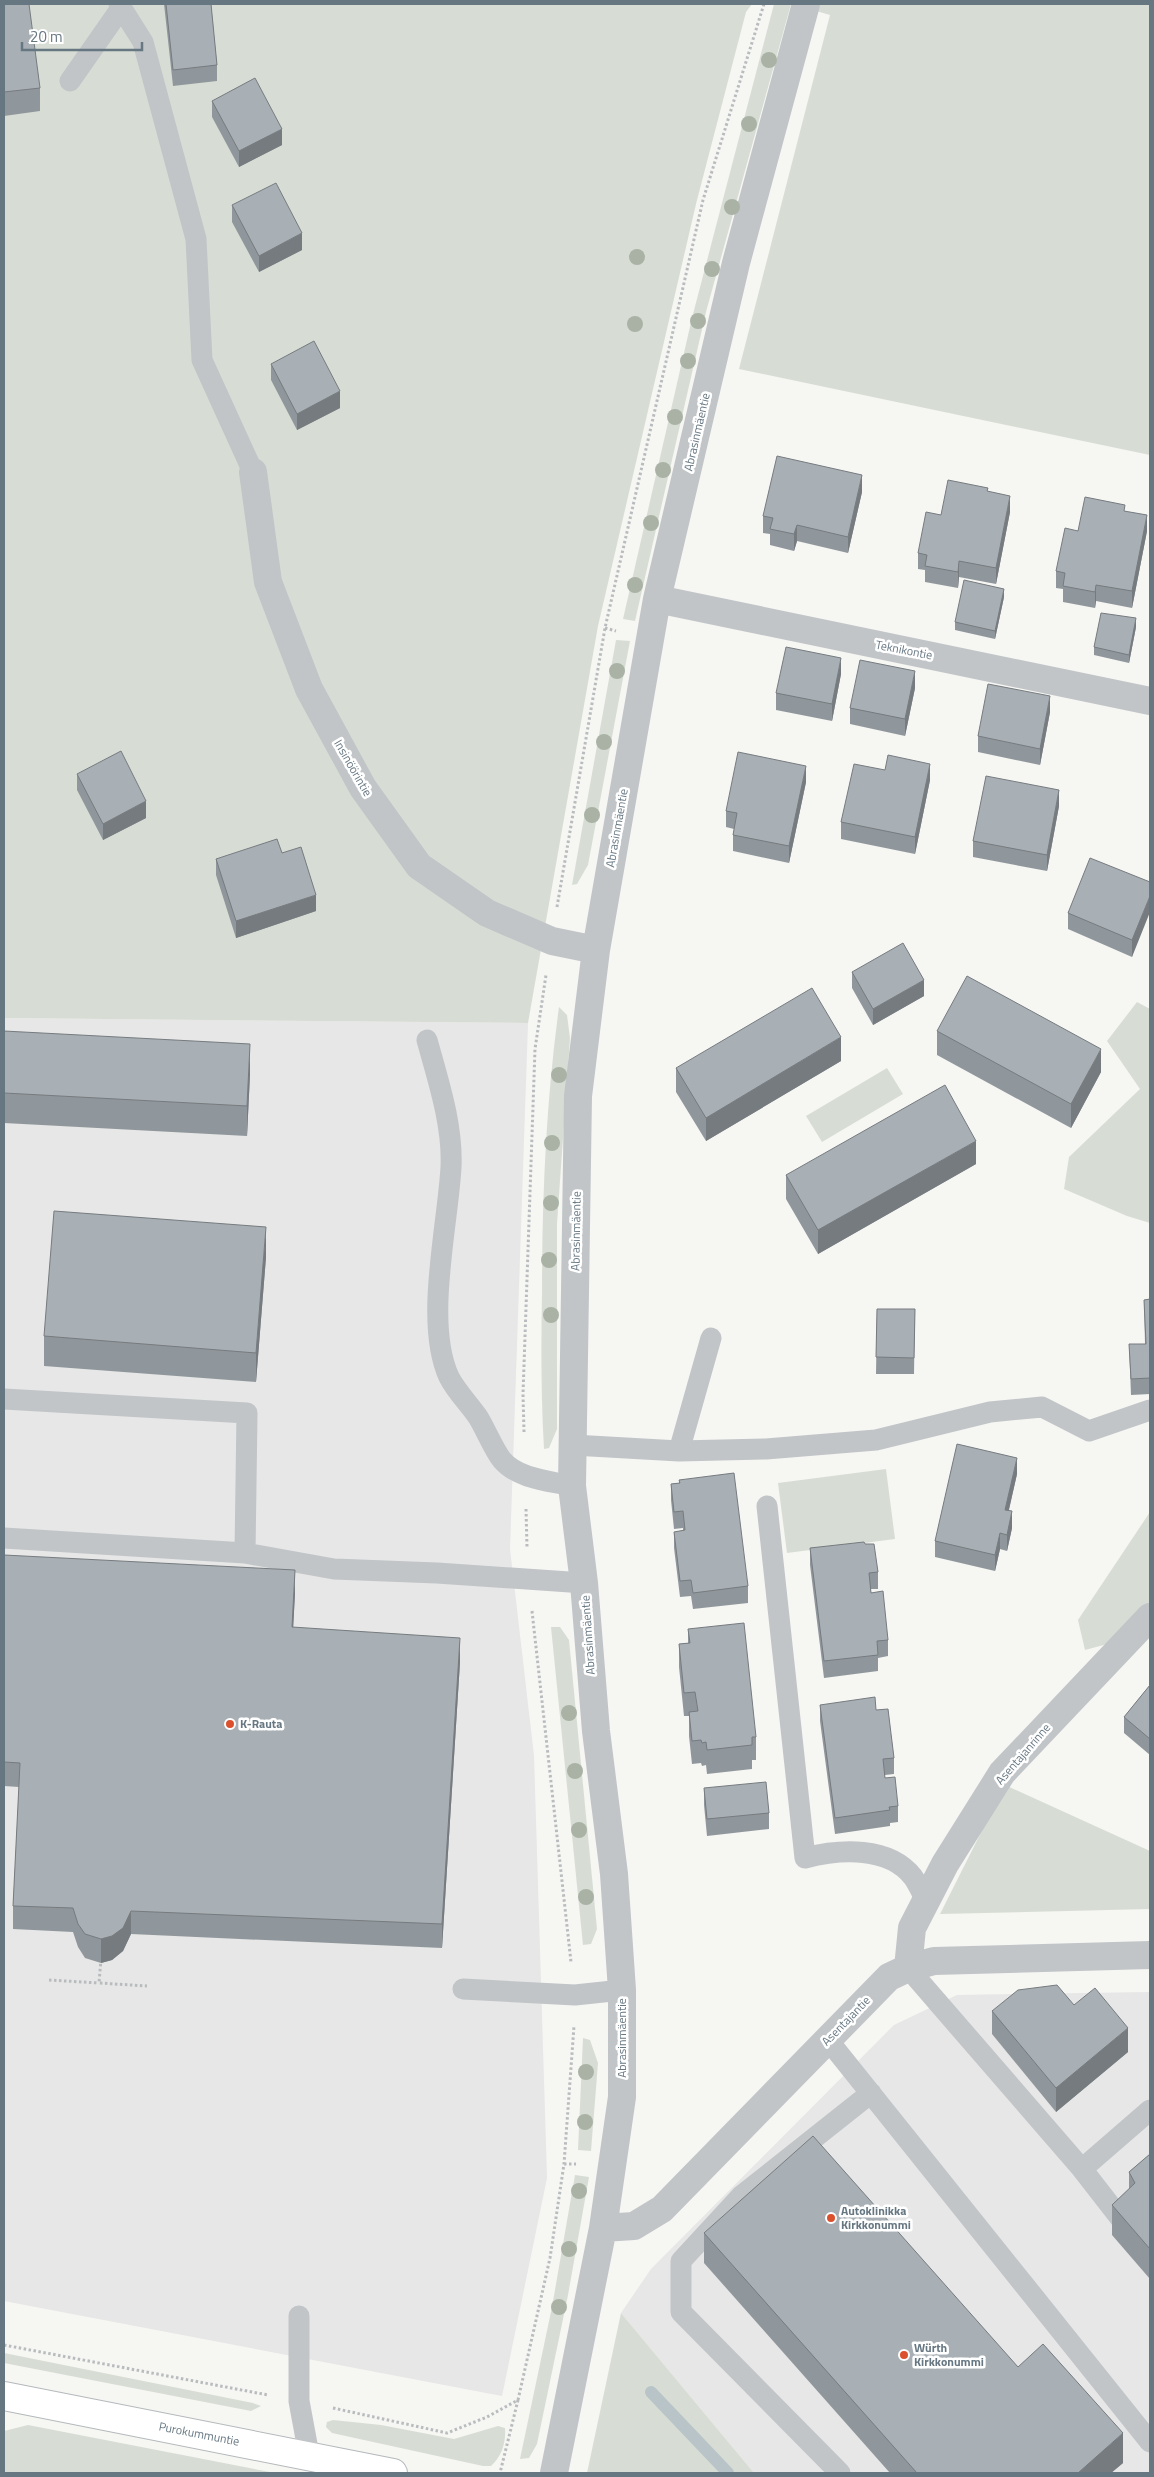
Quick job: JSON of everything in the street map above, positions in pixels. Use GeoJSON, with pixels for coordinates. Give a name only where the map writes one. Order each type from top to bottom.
{"type":"FeatureCollection","features":[{"type":"Feature","properties":{"kind":"street","name":"Abrasinmäentie"},"geometry":{"type":"LineString","coordinates":[[554,2473],[603,2228],[622,2097],[622,1990],[614,1874],[596,1731],[584,1583],[572,1486],[578,1096],[596,950],[657,600],[736,263],[806,4]]}},
{"type":"Feature","properties":{"kind":"street","name":"Insinöörintie"},"geometry":{"type":"LineString","coordinates":[[253,472],[268,582],[309,689],[369,796],[419,866],[487,913],[552,940],[596,950]]}},
{"type":"Feature","properties":{"kind":"street","name":"Teknikontie"},"geometry":{"type":"LineString","coordinates":[[657,600],[1150,701]]}},
{"type":"Feature","properties":{"kind":"street","name":"Asentajanrinne"},"geometry":{"type":"LineString","coordinates":[[908,1968],[912,1928],[945,1864],[1002,1773],[1150,1617]]}},
{"type":"Feature","properties":{"kind":"street","name":"Asentajantie"},"geometry":{"type":"LineString","coordinates":[[603,2228],[634,2226],[662,2209],[889,1977],[908,1968],[934,1961],[1150,1955]]}},
{"type":"Feature","properties":{"kind":"street","name":"Purokummuntie"},"geometry":{"type":"LineString","coordinates":[[4,2396],[394,2473]]}},
{"type":"Feature","properties":{"kind":"lane"},"geometry":{"type":"LineString","coordinates":[[70,81],[120,6],[143,42],[196,239],[202,360],[253,472]]}},
{"type":"Feature","properties":{"kind":"lane"},"geometry":{"type":"LineString","coordinates":[[427,1040],[445,1105],[451,1165],[441,1241],[439,1321],[443,1360],[450,1379],[490,1436],[502,1461],[525,1475],[572,1486]]}},
{"type":"Feature","properties":{"kind":"lane"},"geometry":{"type":"LineString","coordinates":[[680,1451],[711,1338]]}},
{"type":"Feature","properties":{"kind":"lane"},"geometry":{"type":"LineString","coordinates":[[4,1399],[247,1413],[245,1554]]}},
{"type":"Feature","properties":{"kind":"lane"},"geometry":{"type":"LineString","coordinates":[[573,1445],[680,1451],[766,1449],[876,1440],[990,1412],[1042,1407],[1089,1431],[1150,1410]]}},
{"type":"Feature","properties":{"kind":"lane"},"geometry":{"type":"LineString","coordinates":[[767,1506],[805,1858],[840,1852],[882,1856],[896,1863],[912,1877],[926,1901]]}},
{"type":"Feature","properties":{"kind":"lane"},"geometry":{"type":"LineString","coordinates":[[4,1538],[245,1554],[334,1569],[437,1573],[584,1583]]}},
{"type":"Feature","properties":{"kind":"lane"},"geometry":{"type":"LineString","coordinates":[[908,1968],[1082,2169],[1124,2224]]}},
{"type":"Feature","properties":{"kind":"lane"},"geometry":{"type":"LineString","coordinates":[[463,1989],[575,1994],[622,1990]]}},
{"type":"Feature","properties":{"kind":"lane"},"geometry":{"type":"LineString","coordinates":[[828,2040],[1150,2442]]}},
{"type":"Feature","properties":{"kind":"lane"},"geometry":{"type":"LineString","coordinates":[[840,2473],[681,2312],[681,2262],[741,2196],[871,2093]]}},
{"type":"Feature","properties":{"kind":"lane"},"geometry":{"type":"LineString","coordinates":[[1082,2169],[1150,2110]]}},
{"type":"Feature","properties":{"kind":"lane"},"geometry":{"type":"LineString","coordinates":[[300,2316],[299,2401],[309,2455]]}},
{"type":"Feature","properties":{"kind":"path"},"geometry":{"type":"LineString","coordinates":[[99,1983],[102,1953]]}},
{"type":"Feature","properties":{"kind":"path"},"geometry":{"type":"LineString","coordinates":[[49,1980],[147,1986]]}},
{"type":"Feature","properties":{"kind":"shaded area"},"geometry":{"type":"Polygon","coordinates":[[[4,4],[752,4],[746,12],[696,204],[598,626],[528,1023],[4,1018],[4,4]]]}},
{"type":"Feature","properties":{"kind":"shaded area"},"geometry":{"type":"Polygon","coordinates":[[[774,4],[791,4],[706,312],[635,621],[623,619],[692,318],[774,4]]]}},
{"type":"Feature","properties":{"kind":"shaded area"},"geometry":{"type":"Polygon","coordinates":[[[792,4],[1150,4],[1150,455],[739,369],[830,15],[792,4]]]}},
{"type":"Feature","properties":{"kind":"shaded area"},"geometry":{"type":"Polygon","coordinates":[[[616,640],[630,641],[588,865],[577,884],[572,885],[616,640]]]}},
{"type":"Feature","properties":{"kind":"shaded area"},"geometry":{"type":"Polygon","coordinates":[[[1137,1002],[1150,1009],[1150,1223],[1127,1216],[1064,1189],[1069,1157],[1140,1089],[1107,1041],[1137,1002]]]}},
{"type":"Feature","properties":{"kind":"shaded area"},"geometry":{"type":"Polygon","coordinates":[[[559,1007],[567,1015],[570,1038],[557,1224],[557,1429],[549,1448],[544,1449],[541,1352],[544,1186],[551,1078],[559,1007]]]}},
{"type":"Feature","properties":{"kind":"shaded area"},"geometry":{"type":"Polygon","coordinates":[[[4,1018],[528,1023],[510,1549],[534,1756],[547,2178],[502,2396],[4,2301],[4,1018]]]}},
{"type":"Feature","properties":{"kind":"shaded area"},"geometry":{"type":"Polygon","coordinates":[[[887,1068],[903,1094],[822,1142],[806,1116],[887,1068]]]}},
{"type":"Feature","properties":{"kind":"shaded area"},"geometry":{"type":"Polygon","coordinates":[[[886,1469],[895,1539],[787,1553],[778,1483],[886,1469]]]}},
{"type":"Feature","properties":{"kind":"shaded area"},"geometry":{"type":"Polygon","coordinates":[[[1150,1512],[1150,1603],[1111,1643],[1085,1650],[1078,1620],[1150,1512]]]}},
{"type":"Feature","properties":{"kind":"shaded area"},"geometry":{"type":"Polygon","coordinates":[[[551,1627],[560,1627],[569,1640],[597,1929],[591,1944],[583,1945],[551,1627]]]}},
{"type":"Feature","properties":{"kind":"shaded area"},"geometry":{"type":"Polygon","coordinates":[[[1005,1785],[1150,1851],[1150,1909],[940,1914],[1005,1785]]]}},
{"type":"Feature","properties":{"kind":"shaded area"},"geometry":{"type":"Polygon","coordinates":[[[1150,1992],[1150,2473],[754,2473],[621,2313],[651,2269],[894,2025],[957,1995],[1150,1992]]]}},
{"type":"Feature","properties":{"kind":"shaded area"},"geometry":{"type":"Polygon","coordinates":[[[583,2038],[590,2040],[598,2063],[591,2151],[578,2150],[583,2038]]]}},
{"type":"Feature","properties":{"kind":"shaded area"},"geometry":{"type":"Polygon","coordinates":[[[575,2175],[589,2177],[568,2295],[537,2444],[529,2458],[520,2459],[552,2307],[575,2175]]]}},
{"type":"Feature","properties":{"kind":"shaded area"},"geometry":{"type":"Polygon","coordinates":[[[621,2313],[754,2473],[587,2473],[621,2313]]]}},
{"type":"Feature","properties":{"kind":"shaded area"},"geometry":{"type":"Polygon","coordinates":[[[4,2353],[261,2406],[251,2411],[4,2363],[4,2353]]]}},
{"type":"Feature","properties":{"kind":"shaded area"},"geometry":{"type":"Polygon","coordinates":[[[333,2420],[381,2425],[454,2439],[498,2426],[505,2428],[505,2439],[501,2454],[495,2462],[491,2466],[483,2466],[332,2433],[326,2427],[327,2422],[333,2420]]]}},
{"type":"Feature","properties":{"kind":"shaded area"},"geometry":{"type":"Polygon","coordinates":[[[28,2425],[275,2473],[4,2473],[4,2431],[28,2425]]]}},
{"type":"Feature","properties":{"kind":"building"},"geometry":{"type":"Polygon","coordinates":[[[4,4],[29,4],[40,88],[4,92],[4,4]]]}},
{"type":"Feature","properties":{"kind":"building"},"geometry":{"type":"Polygon","coordinates":[[[166,4],[211,4],[217,65],[173,70],[166,4]]]}},
{"type":"Feature","properties":{"kind":"building"},"geometry":{"type":"Polygon","coordinates":[[[255,78],[282,129],[239,151],[212,101],[255,78]]]}},
{"type":"Feature","properties":{"kind":"building"},"geometry":{"type":"Polygon","coordinates":[[[276,183],[302,233],[259,256],[232,205],[276,183]]]}},
{"type":"Feature","properties":{"kind":"building"},"geometry":{"type":"Polygon","coordinates":[[[314,341],[340,391],[297,414],[271,364],[314,341]]]}},
{"type":"Feature","properties":{"kind":"building"},"geometry":{"type":"Polygon","coordinates":[[[777,456],[862,475],[848,537],[797,525],[794,534],[770,529],[773,518],[763,516],[777,456]]]}},
{"type":"Feature","properties":{"kind":"building"},"geometry":{"type":"Polygon","coordinates":[[[948,480],[988,488],[987,491],[1010,496],[996,568],[959,561],[958,572],[925,566],[927,555],[918,553],[926,512],[941,515],[948,480]]]}},
{"type":"Feature","properties":{"kind":"building"},"geometry":{"type":"Polygon","coordinates":[[[1085,497],[1125,505],[1124,511],[1147,515],[1132,591],[1096,585],[1095,592],[1063,586],[1065,573],[1056,571],[1065,528],[1078,531],[1085,497]]]}},
{"type":"Feature","properties":{"kind":"building"},"geometry":{"type":"Polygon","coordinates":[[[964,580],[1004,589],[995,631],[955,622],[964,580]]]}},
{"type":"Feature","properties":{"kind":"building"},"geometry":{"type":"Polygon","coordinates":[[[1101,613],[1136,618],[1129,655],[1094,647],[1101,613]]]}},
{"type":"Feature","properties":{"kind":"building"},"geometry":{"type":"Polygon","coordinates":[[[786,647],[841,658],[832,704],[776,693],[786,647]]]}},
{"type":"Feature","properties":{"kind":"building"},"geometry":{"type":"Polygon","coordinates":[[[860,660],[915,671],[905,719],[850,708],[860,660]]]}},
{"type":"Feature","properties":{"kind":"building"},"geometry":{"type":"Polygon","coordinates":[[[988,684],[1050,696],[1040,749],[978,736],[988,684]]]}},
{"type":"Feature","properties":{"kind":"building"},"geometry":{"type":"Polygon","coordinates":[[[121,751],[146,801],[103,824],[77,774],[121,751]]]}},
{"type":"Feature","properties":{"kind":"building"},"geometry":{"type":"Polygon","coordinates":[[[738,752],[806,766],[789,846],[733,835],[737,813],[726,811],[738,752]]]}},
{"type":"Feature","properties":{"kind":"building"},"geometry":{"type":"Polygon","coordinates":[[[888,755],[930,764],[915,837],[841,822],[854,764],[885,770],[888,755]]]}},
{"type":"Feature","properties":{"kind":"building"},"geometry":{"type":"Polygon","coordinates":[[[986,776],[1059,790],[1047,855],[973,841],[986,776]]]}},
{"type":"Feature","properties":{"kind":"building"},"geometry":{"type":"Polygon","coordinates":[[[277,839],[282,853],[301,847],[316,895],[236,921],[216,859],[277,839]]]}},
{"type":"Feature","properties":{"kind":"building"},"geometry":{"type":"Polygon","coordinates":[[[1090,858],[1150,882],[1150,896],[1132,940],[1068,913],[1090,858]]]}},
{"type":"Feature","properties":{"kind":"building"},"geometry":{"type":"Polygon","coordinates":[[[903,943],[924,980],[873,1009],[852,972],[903,943]]]}},
{"type":"Feature","properties":{"kind":"building"},"geometry":{"type":"Polygon","coordinates":[[[967,976],[1101,1049],[1071,1104],[937,1031],[967,976]]]}},
{"type":"Feature","properties":{"kind":"building"},"geometry":{"type":"Polygon","coordinates":[[[812,988],[841,1037],[706,1118],[676,1068],[812,988]]]}},
{"type":"Feature","properties":{"kind":"building"},"geometry":{"type":"Polygon","coordinates":[[[4,1031],[250,1044],[247,1106],[4,1093],[4,1031]]]}},
{"type":"Feature","properties":{"kind":"building"},"geometry":{"type":"Polygon","coordinates":[[[945,1085],[976,1141],[818,1230],[786,1175],[945,1085]]]}},
{"type":"Feature","properties":{"kind":"building"},"geometry":{"type":"Polygon","coordinates":[[[54,1211],[266,1227],[256,1353],[44,1336],[54,1211]]]}},
{"type":"Feature","properties":{"kind":"building"},"geometry":{"type":"Polygon","coordinates":[[[1150,1299],[1150,1378],[1131,1379],[1129,1344],[1146,1344],[1144,1300],[1150,1299]]]}},
{"type":"Feature","properties":{"kind":"building"},"geometry":{"type":"Polygon","coordinates":[[[877,1309],[915,1309],[914,1358],[876,1357],[877,1309]]]}},
{"type":"Feature","properties":{"kind":"building"},"geometry":{"type":"Polygon","coordinates":[[[957,1444],[1017,1458],[1005,1510],[1012,1511],[1007,1535],[1000,1533],[995,1555],[935,1541],[957,1444]]]}},
{"type":"Feature","properties":{"kind":"building"},"geometry":{"type":"Polygon","coordinates":[[[734,1473],[748,1586],[693,1593],[691,1580],[680,1581],[674,1532],[685,1530],[683,1511],[674,1512],[671,1484],[680,1483],[679,1480],[734,1473]]]}},
{"type":"Feature","properties":{"kind":"building"},"geometry":{"type":"Polygon","coordinates":[[[864,1542],[865,1544],[874,1544],[878,1572],[869,1573],[871,1593],[883,1591],[888,1640],[877,1641],[878,1655],[824,1661],[810,1548],[864,1542]]]}},
{"type":"Feature","properties":{"kind":"building","name":"K-Rauta"},"geometry":{"type":"Polygon","coordinates":[[[4,1555],[295,1570],[292,1627],[460,1638],[442,1924],[131,1911],[123,1928],[112,1936],[101,1939],[85,1934],[78,1924],[73,1908],[13,1906],[20,1763],[4,1762],[4,1555]]]}},
{"type":"Feature","properties":{"kind":"building"},"geometry":{"type":"Polygon","coordinates":[[[744,1623],[756,1737],[752,1737],[752,1745],[707,1750],[706,1742],[702,1743],[701,1740],[692,1741],[689,1712],[698,1711],[695,1692],[684,1693],[679,1644],[690,1643],[688,1629],[744,1623]]]}},
{"type":"Feature","properties":{"kind":"building"},"geometry":{"type":"Polygon","coordinates":[[[1150,1685],[1150,1739],[1124,1717],[1150,1685]]]}},
{"type":"Feature","properties":{"kind":"building"},"geometry":{"type":"Polygon","coordinates":[[[875,1697],[876,1710],[888,1709],[894,1758],[883,1759],[885,1778],[895,1777],[898,1806],[889,1807],[890,1810],[835,1818],[820,1705],[875,1697]]]}},
{"type":"Feature","properties":{"kind":"building"},"geometry":{"type":"Polygon","coordinates":[[[766,1782],[769,1813],[707,1819],[704,1788],[766,1782]]]}},
{"type":"Feature","properties":{"kind":"building"},"geometry":{"type":"Polygon","coordinates":[[[1057,1985],[1074,2005],[1095,1988],[1128,2028],[1056,2088],[992,2011],[1018,1990],[1057,1985]]]}},
{"type":"Feature","properties":{"kind":"building"},"geometry":{"type":"Polygon","coordinates":[[[813,2136],[1018,2367],[1043,2344],[1123,2433],[1078,2473],[917,2473],[704,2233],[813,2136]]]}},
{"type":"Feature","properties":{"kind":"building"},"geometry":{"type":"Polygon","coordinates":[[[1150,2154],[1150,2249],[1112,2205],[1135,2183],[1129,2172],[1150,2154]]]}},
{"type":"Feature","properties":{"kind":"waterway"},"geometry":{"type":"LineString","coordinates":[[651,2392],[728,2473]]}},
{"type":"Feature","properties":{"kind":"place","name":"K-Rauta"},"geometry":{"type":"Point","coordinates":[230,1724]}},
{"type":"Feature","properties":{"kind":"place","name":"Autoklinikka Kirkkonummi"},"geometry":{"type":"Point","coordinates":[831,2218]}},
{"type":"Feature","properties":{"kind":"place","name":"Würth Kirkkonummi"},"geometry":{"type":"Point","coordinates":[904,2355]}}]}
